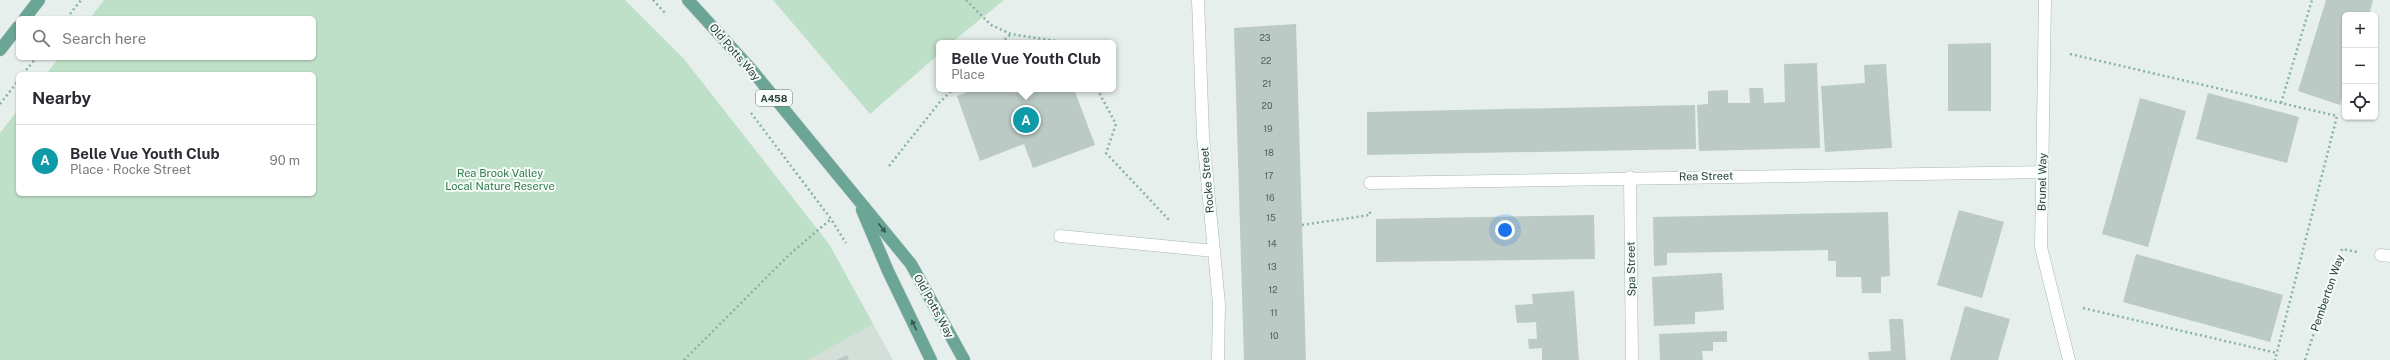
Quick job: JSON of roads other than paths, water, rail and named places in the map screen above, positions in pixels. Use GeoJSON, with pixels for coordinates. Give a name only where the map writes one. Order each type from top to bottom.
{"type":"FeatureCollection","features":[{"type":"Feature","properties":{"kind":"main road"},"geometry":{"type":"LineString","coordinates":[[27,16],[39,0]]}},
{"type":"Feature","properties":{"kind":"main road","name":"Old Potts Way"},"geometry":{"type":"LineString","coordinates":[[688,0],[750,68],[911,264],[964,360]]}},
{"type":"Feature","properties":{"kind":"main road"},"geometry":{"type":"LineString","coordinates":[[0,50],[16,30]]}},
{"type":"Feature","properties":{"kind":"main road","name":"Old Potts Way"},"geometry":{"type":"LineString","coordinates":[[857,197],[888,271],[931,360]]}},
{"type":"Feature","properties":{"kind":"street","name":"Rocke Street"},"geometry":{"type":"LineString","coordinates":[[1198,0],[1203,136],[1219,304],[1218,360]]}},
{"type":"Feature","properties":{"kind":"street","name":"Brunel Way"},"geometry":{"type":"LineString","coordinates":[[2045,0],[2041,247],[2068,360]]}},
{"type":"Feature","properties":{"kind":"street","name":"Rea Street"},"geometry":{"type":"LineString","coordinates":[[1370,182],[2042,172]]}},
{"type":"Feature","properties":{"kind":"street","name":"Spa Street"},"geometry":{"type":"LineString","coordinates":[[1630,177],[1632,360]]}},
{"type":"Feature","properties":{"kind":"street"},"geometry":{"type":"LineString","coordinates":[[1060,236],[1214,251]]}},
{"type":"Feature","properties":{"kind":"place","name":"Belle Vue Youth Club"},"geometry":{"type":"Point","coordinates":[1026,120]}},
{"type":"Feature","properties":{"kind":"park label","name":"Rea Brook Valley Local Nature Reserve"},"geometry":{"type":"Point","coordinates":[500,179]}}]}
